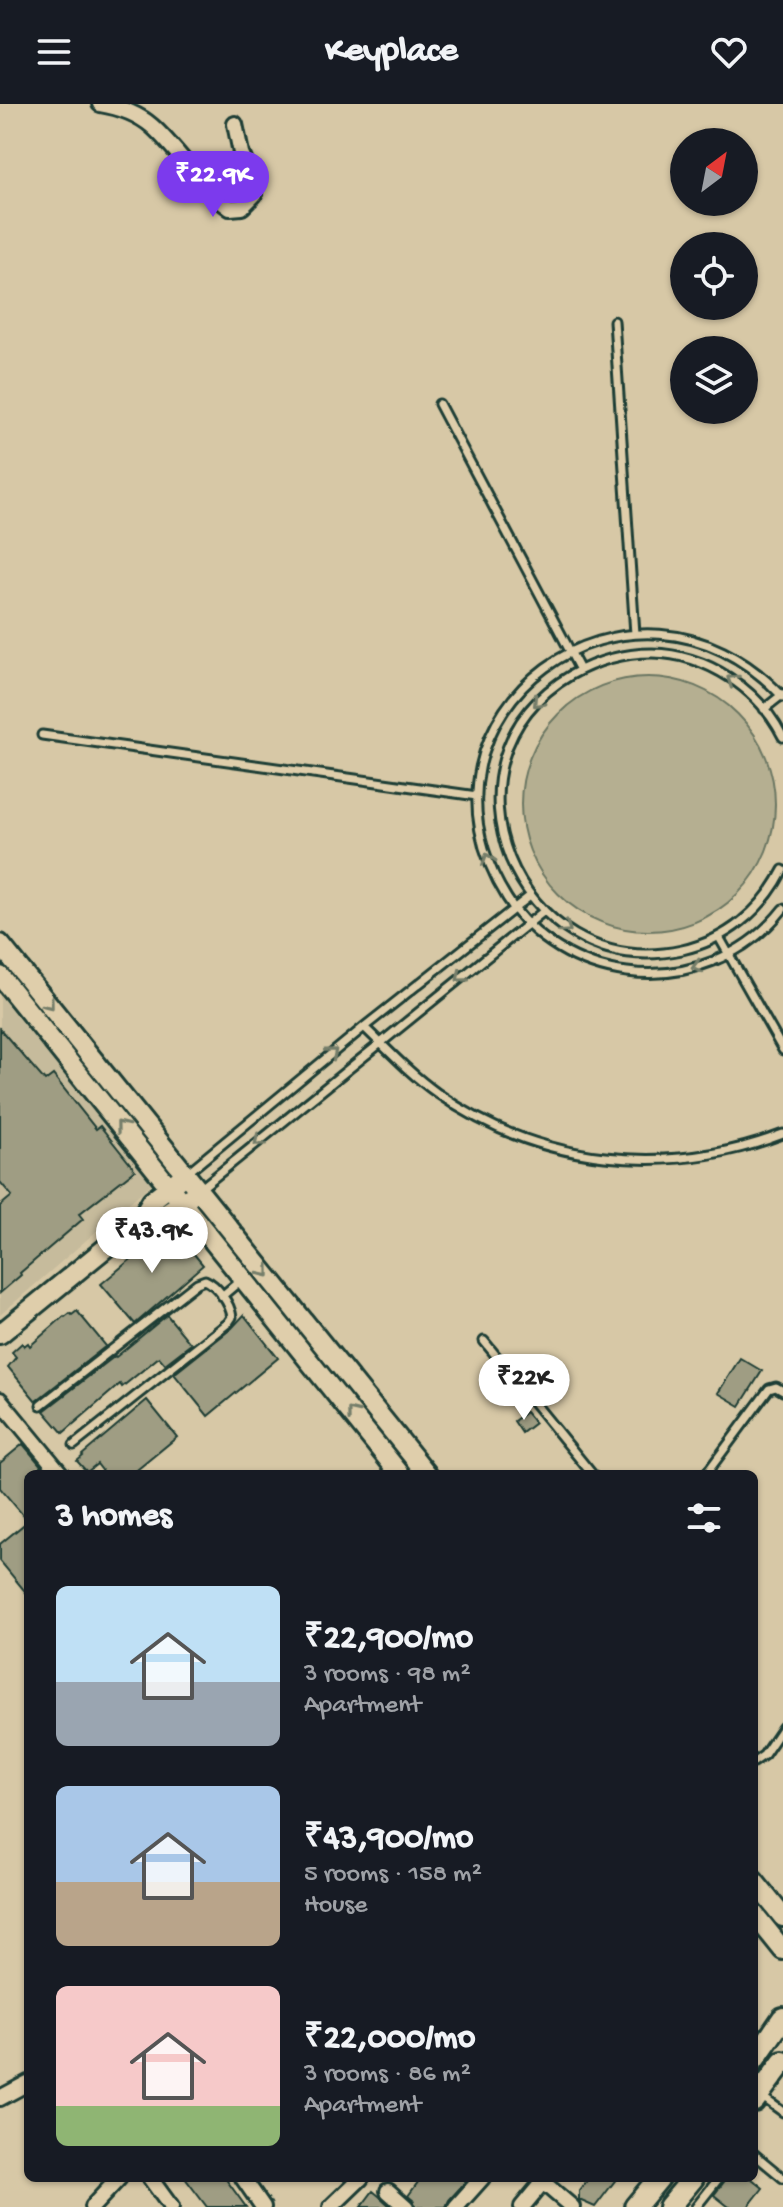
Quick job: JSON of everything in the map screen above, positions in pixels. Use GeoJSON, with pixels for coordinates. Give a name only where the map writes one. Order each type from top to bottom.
{"type":"FeatureCollection","features":[{"type":"Feature","properties":{"kind":"main road"},"geometry":{"type":"LineString","coordinates":[[758,2054],[783,2018]]}},
{"type":"Feature","properties":{"kind":"main road"},"geometry":{"type":"LineString","coordinates":[[758,2095],[783,2062]]}},
{"type":"Feature","properties":{"kind":"main road"},"geometry":{"type":"LineString","coordinates":[[635,2207],[656,2182]]}},
{"type":"Feature","properties":{"kind":"main road"},"geometry":{"type":"LineString","coordinates":[[678,2204],[691,2182]]}},
{"type":"Feature","properties":{"kind":"street"},"geometry":{"type":"LineString","coordinates":[[100,104],[136,115],[151,125],[230,208],[242,207],[254,195],[255,188],[241,153],[235,124]]}},
{"type":"Feature","properties":{"kind":"street"},"geometry":{"type":"LineString","coordinates":[[0,944],[424,1470]]}},
{"type":"Feature","properties":{"kind":"street"},"geometry":{"type":"LineString","coordinates":[[0,976],[397,1470]]}},
{"type":"Feature","properties":{"kind":"street"},"geometry":{"type":"LineString","coordinates":[[0,1334],[140,1220],[152,1200],[186,1174]]}},
{"type":"Feature","properties":{"kind":"street"},"geometry":{"type":"LineString","coordinates":[[140,1220],[161,1216],[198,1190]]}},
{"type":"Feature","properties":{"kind":"street"},"geometry":{"type":"LineString","coordinates":[[0,1400],[58,1470]]}},
{"type":"Feature","properties":{"kind":"street"},"geometry":{"type":"LineString","coordinates":[[758,1886],[783,1917]]}},
{"type":"Feature","properties":{"kind":"street"},"geometry":{"type":"LineString","coordinates":[[758,1919],[783,1950]]}},
{"type":"Feature","properties":{"kind":"street"},"geometry":{"type":"LineString","coordinates":[[0,2098],[24,2085]]}},
{"type":"Feature","properties":{"kind":"street"},"geometry":{"type":"LineString","coordinates":[[92,2207],[115,2182]]}},
{"type":"Feature","properties":{"kind":"street"},"geometry":{"type":"LineString","coordinates":[[153,2182],[171,2207]]}},
{"type":"Feature","properties":{"kind":"street"},"geometry":{"type":"LineString","coordinates":[[246,2182],[263,2207]]}},
{"type":"Feature","properties":{"kind":"street"},"geometry":{"type":"LineString","coordinates":[[331,2207],[357,2182]]}},
{"type":"Feature","properties":{"kind":"street"},"geometry":{"type":"LineString","coordinates":[[456,2207],[478,2182]]}},
{"type":"Feature","properties":{"kind":"street"},"geometry":{"type":"LineString","coordinates":[[522,2207],[540,2182]]}},
{"type":"Feature","properties":{"kind":"street"},"geometry":{"type":"LineString","coordinates":[[545,2182],[572,2207]]}},
{"type":"Feature","properties":{"kind":"street"},"geometry":{"type":"LineString","coordinates":[[388,2191],[406,2207]]}},
{"type":"Feature","properties":{"kind":"lane"},"geometry":{"type":"LineString","coordinates":[[614,321],[635,634]]}},
{"type":"Feature","properties":{"kind":"lane"},"geometry":{"type":"LineString","coordinates":[[439,404],[580,670]]}},
{"type":"Feature","properties":{"kind":"lane"},"geometry":{"type":"LineString","coordinates":[[764,709],[783,695],[740,659],[685,637],[635,634],[596,641],[570,651],[543,668],[504,709],[481,766],[477,796],[479,822],[495,878],[528,924],[557,948],[583,961],[612,970],[642,974],[671,973],[701,966],[728,955],[753,939],[783,909]]}},
{"type":"Feature","properties":{"kind":"lane"},"geometry":{"type":"LineString","coordinates":[[783,737],[750,693],[729,677],[705,665],[654,653],[602,660],[556,684],[521,723],[501,771],[498,797],[499,823],[505,849],[515,873],[530,896],[568,930],[616,950],[642,954],[669,952],[719,937],[741,923],[760,905],[783,870]]}},
{"type":"Feature","properties":{"kind":"lane"},"geometry":{"type":"LineString","coordinates":[[775,724],[783,718]]}},
{"type":"Feature","properties":{"kind":"lane"},"geometry":{"type":"LineString","coordinates":[[42,735],[477,796]]}},
{"type":"Feature","properties":{"kind":"lane"},"geometry":{"type":"LineString","coordinates":[[186,1174],[364,1027],[530,896]]}},
{"type":"Feature","properties":{"kind":"lane"},"geometry":{"type":"LineString","coordinates":[[198,1190],[544,911]]}},
{"type":"Feature","properties":{"kind":"lane"},"geometry":{"type":"LineString","coordinates":[[719,937],[783,1050]]}},
{"type":"Feature","properties":{"kind":"lane"},"geometry":{"type":"LineString","coordinates":[[364,1027],[407,1069],[469,1113],[502,1130],[574,1153],[649,1160],[687,1158],[724,1152],[783,1134]]}},
{"type":"Feature","properties":{"kind":"lane"},"geometry":{"type":"LineString","coordinates":[[222,1296],[243,1278]]}},
{"type":"Feature","properties":{"kind":"lane"},"geometry":{"type":"LineString","coordinates":[[41,1405],[197,1283],[210,1282],[222,1296],[231,1308],[232,1317],[228,1323],[74,1445]]}},
{"type":"Feature","properties":{"kind":"lane"},"geometry":{"type":"LineString","coordinates":[[484,1341],[589,1470]]}},
{"type":"Feature","properties":{"kind":"lane"},"geometry":{"type":"LineString","coordinates":[[709,1470],[769,1389],[776,1387],[783,1391]]}},
{"type":"Feature","properties":{"kind":"lane"},"geometry":{"type":"LineString","coordinates":[[758,1759],[783,1727]]}},
{"type":"Feature","properties":{"kind":"lane"},"geometry":{"type":"LineString","coordinates":[[758,2099],[783,2112]]}},
{"type":"Feature","properties":{"kind":"lane"},"geometry":{"type":"LineString","coordinates":[[758,2157],[783,2178]]}},
{"type":"Feature","properties":{"kind":"lane"},"geometry":{"type":"LineString","coordinates":[[696,2207],[716,2182]]}},
{"type":"Feature","properties":{"kind":"shaded area"},"geometry":{"type":"Polygon","coordinates":[[[636,677],[660,677],[697,686],[719,698],[738,714],[754,733],[766,755],[773,779],[773,829],[766,853],[754,875],[738,894],[719,910],[697,922],[660,931],[636,931],[599,922],[577,910],[550,885],[526,841],[521,816],[521,792],[530,755],[542,733],[567,706],[611,682],[636,677]]]}},
{"type":"Feature","properties":{"kind":"shaded area"},"geometry":{"type":"Polygon","coordinates":[[[0,996],[152,1183],[0,1315],[0,996]]]}},
{"type":"Feature","properties":{"kind":"building"},"geometry":{"type":"Polygon","coordinates":[[[0,1029],[45,1081],[53,1075],[96,1129],[100,1126],[135,1170],[79,1214],[83,1219],[0,1293],[0,1206],[12,1196],[0,1182],[0,1029]]]}},
{"type":"Feature","properties":{"kind":"building"},"geometry":{"type":"Polygon","coordinates":[[[171,1226],[203,1265],[135,1324],[101,1284],[171,1226]]]}},
{"type":"Feature","properties":{"kind":"building"},"geometry":{"type":"Polygon","coordinates":[[[77,1311],[106,1346],[36,1401],[8,1367],[16,1357],[12,1352],[22,1343],[30,1346],[64,1316],[77,1311]]]}},
{"type":"Feature","properties":{"kind":"building"},"geometry":{"type":"Polygon","coordinates":[[[167,1315],[191,1344],[165,1364],[159,1357],[122,1387],[120,1384],[63,1433],[44,1411],[167,1315]]]}},
{"type":"Feature","properties":{"kind":"building"},"geometry":{"type":"Polygon","coordinates":[[[244,1315],[278,1358],[208,1416],[174,1374],[244,1315]]]}},
{"type":"Feature","properties":{"kind":"building"},"geometry":{"type":"Polygon","coordinates":[[[740,1358],[762,1371],[740,1406],[718,1393],[740,1358]]]}},
{"type":"Feature","properties":{"kind":"building"},"geometry":{"type":"Polygon","coordinates":[[[147,1400],[177,1437],[137,1470],[102,1470],[97,1464],[85,1470],[77,1461],[147,1400]]]}},
{"type":"Feature","properties":{"kind":"building"},"geometry":{"type":"Polygon","coordinates":[[[526,1412],[535,1423],[522,1433],[514,1421],[526,1412]]]}},
{"type":"Feature","properties":{"kind":"building"},"geometry":{"type":"Polygon","coordinates":[[[23,1444],[45,1470],[24,1470],[24,1516],[0,1488],[0,1463],[23,1444]]]}},
{"type":"Feature","properties":{"kind":"building"},"geometry":{"type":"Polygon","coordinates":[[[24,1524],[24,1590],[0,1561],[0,1544],[24,1524]]]}},
{"type":"Feature","properties":{"kind":"building"},"geometry":{"type":"Polygon","coordinates":[[[188,2182],[228,2182],[246,2207],[207,2207],[188,2182]]]}},
{"type":"Feature","properties":{"kind":"building"},"geometry":{"type":"Polygon","coordinates":[[[418,2182],[465,2182],[446,2207],[416,2207],[408,2196],[418,2182]]]}},
{"type":"Feature","properties":{"kind":"building"},"geometry":{"type":"Polygon","coordinates":[[[586,2182],[614,2182],[595,2207],[579,2200],[579,2191],[586,2182]]]}},
{"type":"Feature","properties":{"kind":"building"},"geometry":{"type":"Polygon","coordinates":[[[724,2182],[756,2182],[763,2188],[748,2207],[729,2207],[714,2195],[724,2182]]]}},
{"type":"Feature","properties":{"kind":"building"},"geometry":{"type":"Polygon","coordinates":[[[373,2191],[379,2196],[391,2207],[361,2207],[373,2191]]]}}]}
